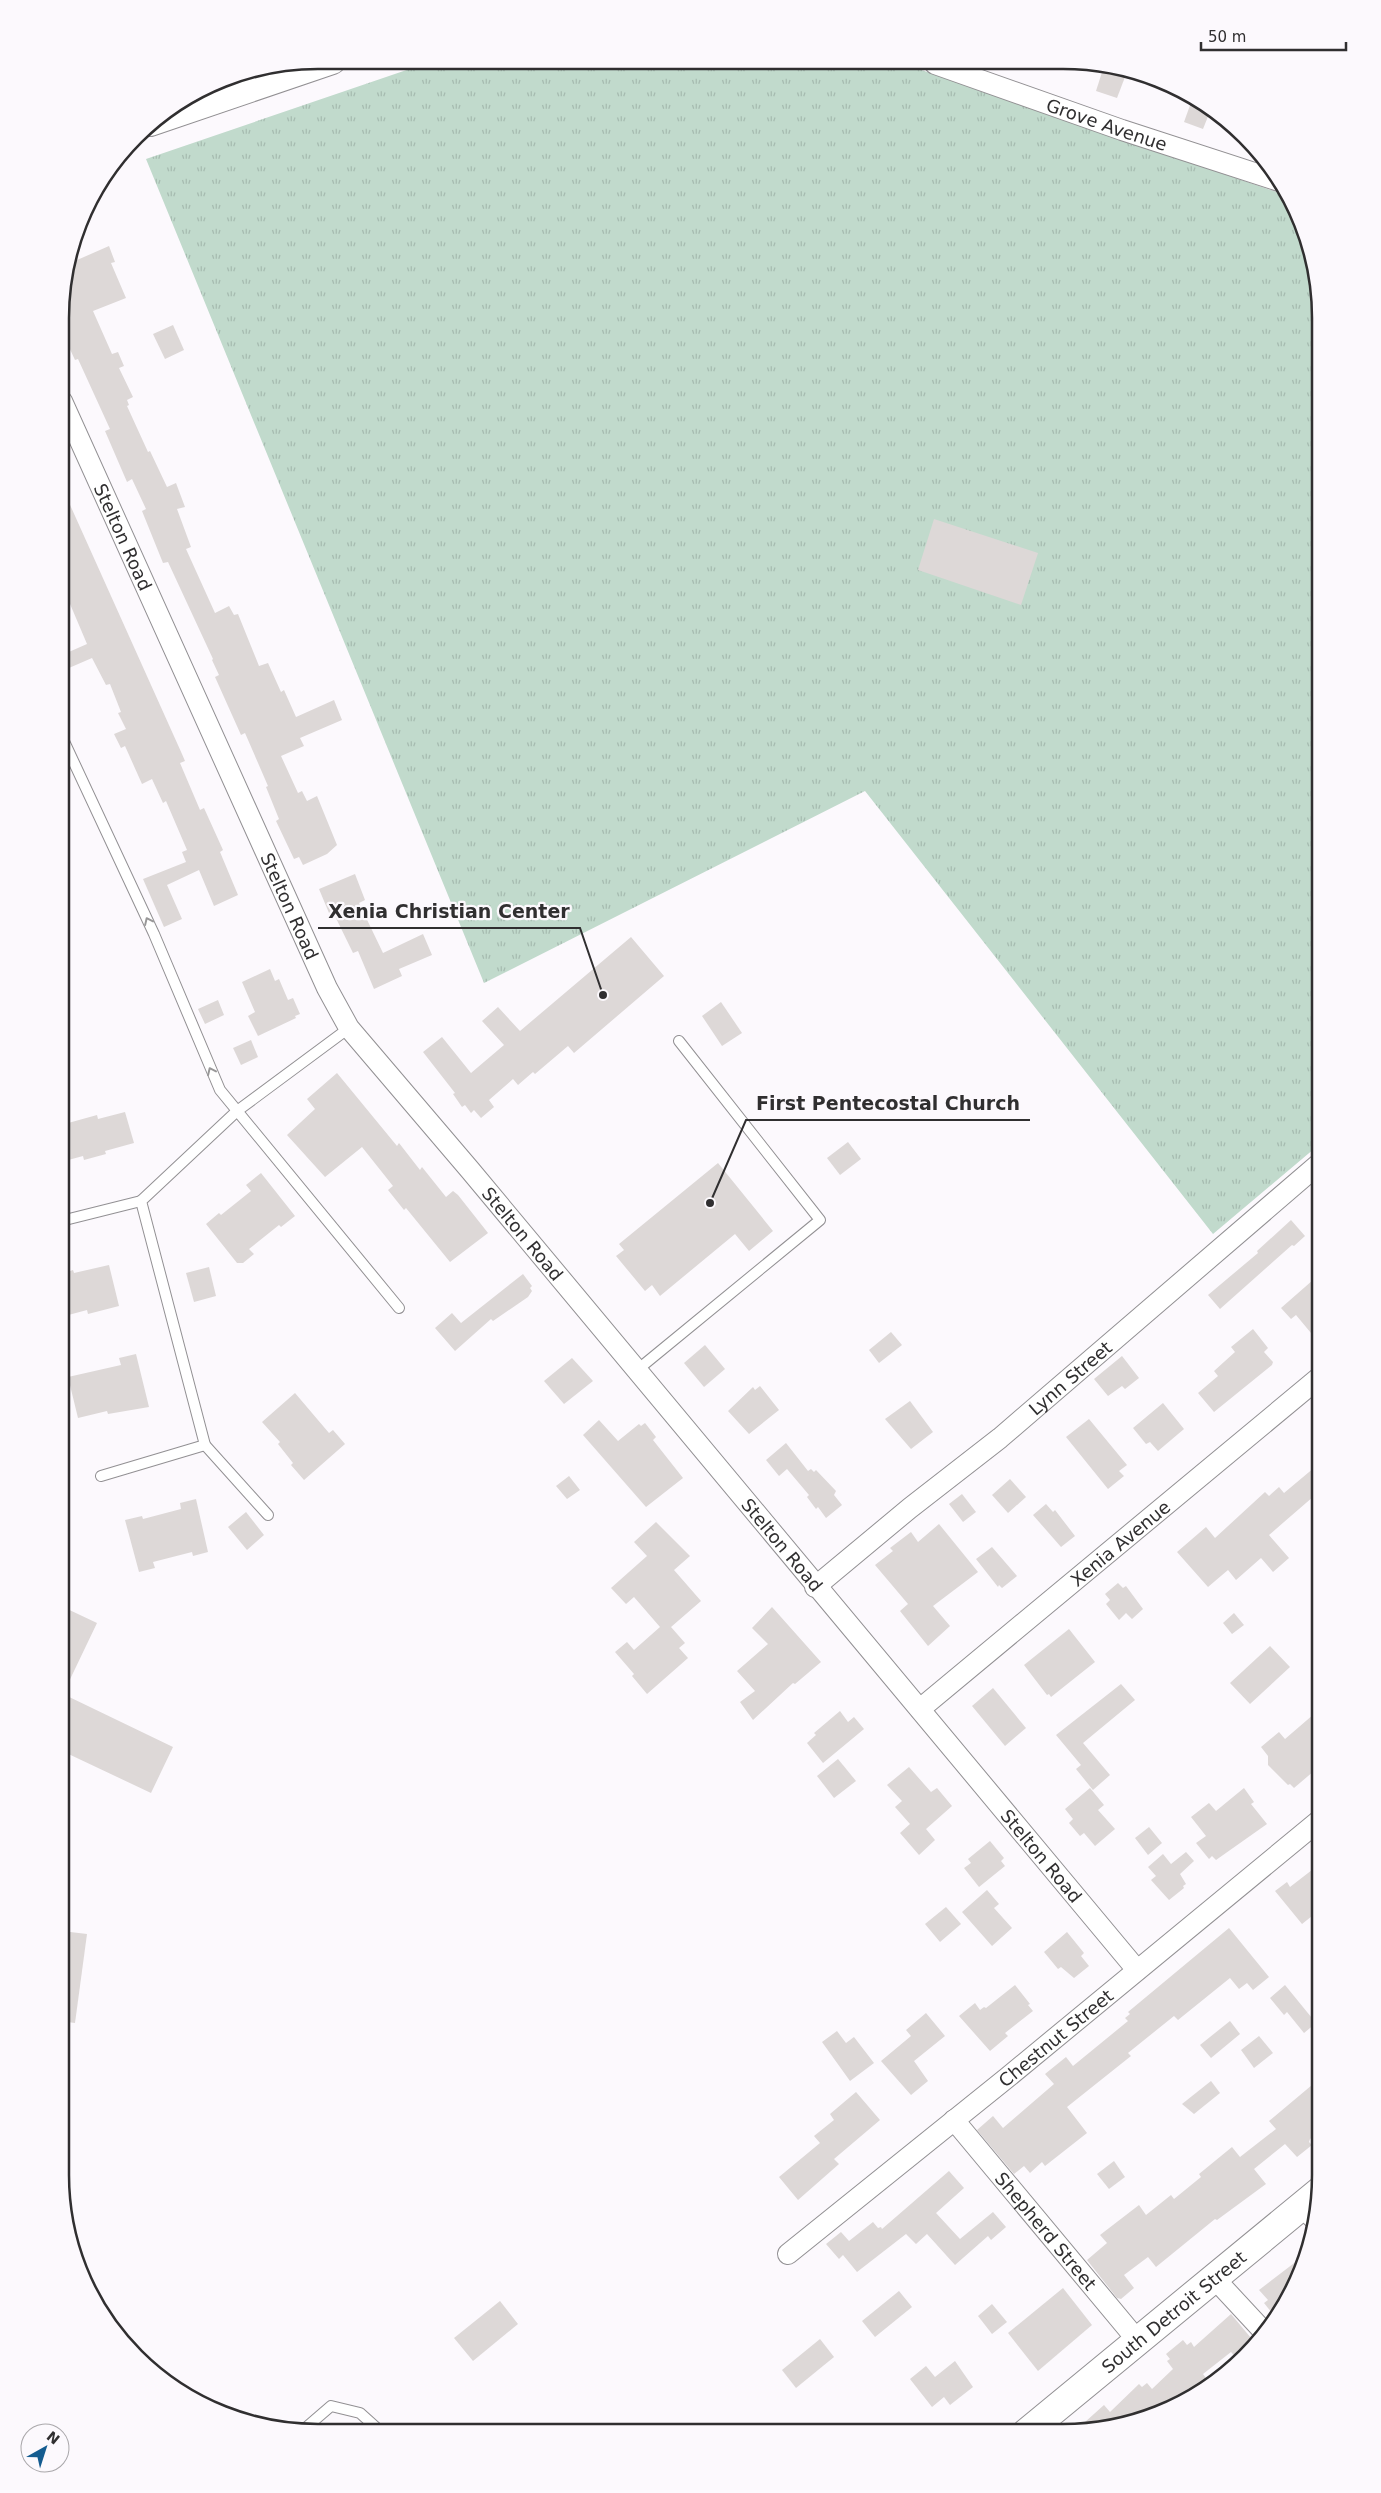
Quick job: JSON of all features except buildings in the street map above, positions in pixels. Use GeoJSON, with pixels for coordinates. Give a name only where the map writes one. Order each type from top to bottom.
{"type":"FeatureCollection","features":[{"type":"Feature","properties":{"kind":"main road"},"geometry":{"type":"LineString","coordinates":[[192,102],[204,97],[301,69]]}},
{"type":"Feature","properties":{"kind":"main road","name":"South Detroit Street"},"geometry":{"type":"LineString","coordinates":[[1037,2424],[1215,2279],[1306,2217]]}},
{"type":"Feature","properties":{"kind":"street","name":"Grove Avenue"},"geometry":{"type":"LineString","coordinates":[[949,69],[1122,130],[1269,178]]}},
{"type":"Feature","properties":{"kind":"street","name":"Stelton Road"},"geometry":{"type":"LineString","coordinates":[[69,417],[327,988],[349,1028],[1137,1970]]}},
{"type":"Feature","properties":{"kind":"street","name":"Lynn Street"},"geometry":{"type":"LineString","coordinates":[[815,1587],[910,1508],[1000,1438],[1312,1170]]}},
{"type":"Feature","properties":{"kind":"street","name":"Xenia Avenue"},"geometry":{"type":"LineString","coordinates":[[920,1709],[1312,1383]]}},
{"type":"Feature","properties":{"kind":"street","name":"Chestnut Street"},"geometry":{"type":"LineString","coordinates":[[788,2254],[1312,1826]]}},
{"type":"Feature","properties":{"kind":"street","name":"Shepherd Street"},"geometry":{"type":"LineString","coordinates":[[954,2120],[1138,2341]]}},
{"type":"Feature","properties":{"kind":"street"},"geometry":{"type":"LineString","coordinates":[[1215,2279],[1260,2328]]}},
{"type":"Feature","properties":{"kind":"lane"},"geometry":{"type":"LineString","coordinates":[[69,752],[154,934],[220,1090],[399,1308]]}},
{"type":"Feature","properties":{"kind":"lane"},"geometry":{"type":"LineString","coordinates":[[69,1219],[141,1201],[237,1112],[349,1028]]}},
{"type":"Feature","properties":{"kind":"lane"},"geometry":{"type":"LineString","coordinates":[[636,1370],[820,1220],[679,1041]]}},
{"type":"Feature","properties":{"kind":"lane"},"geometry":{"type":"LineString","coordinates":[[141,1201],[205,1445],[268,1515]]}},
{"type":"Feature","properties":{"kind":"lane"},"geometry":{"type":"LineString","coordinates":[[101,1476],[205,1445]]}},
{"type":"Feature","properties":{"kind":"lane"},"geometry":{"type":"LineString","coordinates":[[310,2424],[331,2406],[360,2413],[372,2424]]}},
{"type":"Feature","properties":{"kind":"green space"},"geometry":{"type":"Polygon","coordinates":[[[410,69],[919,69],[1279,193],[1287,207],[1304,253],[1312,301],[1312,1151],[1213,1234],[865,791],[484,983],[146,159],[410,69]]]}},
{"type":"Feature","properties":{"kind":"place","name":"Xenia Christian Center"},"geometry":{"type":"Point","coordinates":[603,995]}},
{"type":"Feature","properties":{"kind":"place","name":"First Pentecostal Church"},"geometry":{"type":"Point","coordinates":[710,1203]}}]}
